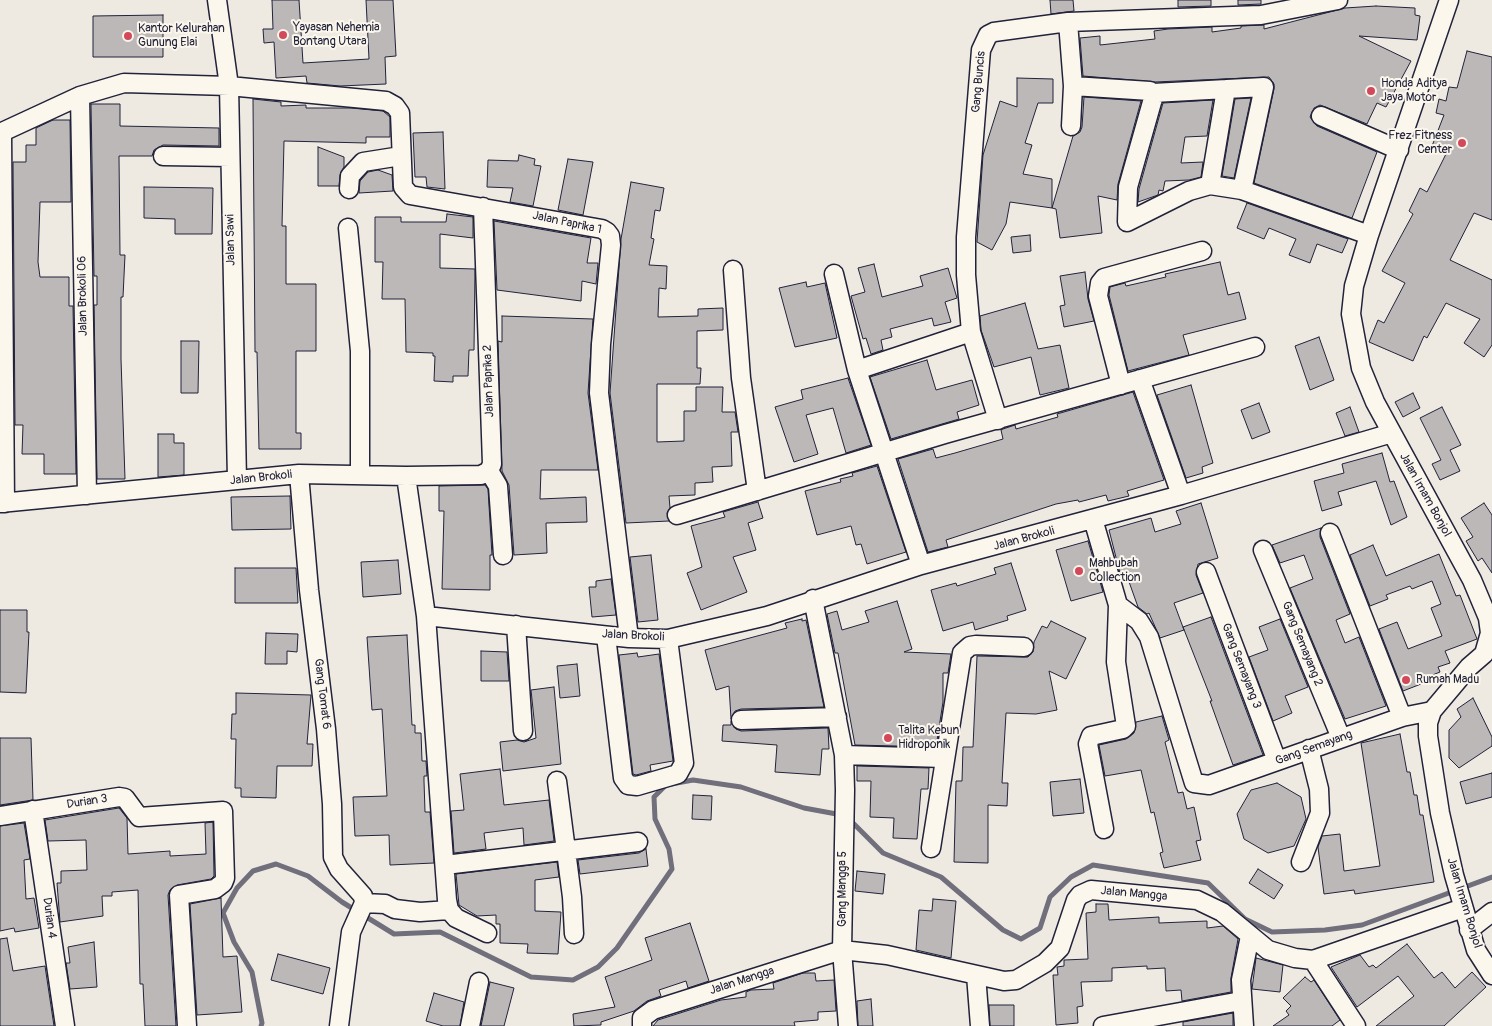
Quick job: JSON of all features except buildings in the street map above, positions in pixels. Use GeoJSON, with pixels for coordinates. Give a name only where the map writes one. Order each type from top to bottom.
{"type":"FeatureCollection","features":[{"type":"Feature","properties":{"kind":"street","name":"Gang Buncis"},"geometry":{"type":"LineString","coordinates":[[998,420],[971,332],[966,275],[966,237],[983,42],[994,32],[1068,22],[1261,15],[1334,0]]}},
{"type":"Feature","properties":{"kind":"street","name":"Jalan Imam Bonjol"},"geometry":{"type":"LineString","coordinates":[[1450,0],[1369,236],[1354,286],[1351,314],[1361,368],[1375,402],[1472,580],[1486,611],[1490,644],[1484,654],[1469,668],[1432,711],[1428,724],[1428,736],[1440,813],[1454,875],[1476,950],[1492,975]]}},
{"type":"Feature","properties":{"kind":"street","name":"Jalan Sawi"},"geometry":{"type":"LineString","coordinates":[[219,1],[229,86],[237,480]]}},
{"type":"Feature","properties":{"kind":"street"},"geometry":{"type":"LineString","coordinates":[[1068,22],[1073,86],[1071,126]]}},
{"type":"Feature","properties":{"kind":"street","name":"Jalan Paprika 1"},"geometry":{"type":"LineString","coordinates":[[1,133],[80,96],[124,83],[229,86],[386,101],[396,106],[400,113],[403,187],[406,193],[602,229],[610,236],[599,366],[600,393],[630,638]]}},
{"type":"Feature","properties":{"kind":"street"},"geometry":{"type":"LineString","coordinates":[[1073,86],[1153,93],[1261,86],[1264,90],[1242,190]]}},
{"type":"Feature","properties":{"kind":"street"},"geometry":{"type":"LineString","coordinates":[[1210,185],[1226,89]]}},
{"type":"Feature","properties":{"kind":"street"},"geometry":{"type":"LineString","coordinates":[[1153,93],[1155,98],[1128,187],[1127,222],[1189,191],[1210,185],[1242,190],[1369,236]]}},
{"type":"Feature","properties":{"kind":"street","name":"Jalan Brokoli 06"},"geometry":{"type":"LineString","coordinates":[[80,96],[86,495]]}},
{"type":"Feature","properties":{"kind":"street"},"geometry":{"type":"LineString","coordinates":[[1322,116],[1399,150]]}},
{"type":"Feature","properties":{"kind":"street"},"geometry":{"type":"LineString","coordinates":[[1,133],[3,503]]}},
{"type":"Feature","properties":{"kind":"street"},"geometry":{"type":"LineString","coordinates":[[163,156],[230,157]]}},
{"type":"Feature","properties":{"kind":"street"},"geometry":{"type":"LineString","coordinates":[[349,189],[350,176],[363,162],[401,156]]}},
{"type":"Feature","properties":{"kind":"street","name":"Jalan Paprika 2"},"geometry":{"type":"LineString","coordinates":[[483,207],[492,464],[490,471]]}},
{"type":"Feature","properties":{"kind":"street"},"geometry":{"type":"LineString","coordinates":[[348,228],[360,351],[360,475]]}},
{"type":"Feature","properties":{"kind":"street"},"geometry":{"type":"LineString","coordinates":[[1121,385],[1098,296],[1100,282],[1104,278],[1202,250]]}},
{"type":"Feature","properties":{"kind":"street"},"geometry":{"type":"LineString","coordinates":[[733,270],[742,378],[758,491]]}},
{"type":"Feature","properties":{"kind":"street"},"geometry":{"type":"LineString","coordinates":[[834,274],[857,370],[921,566]]}},
{"type":"Feature","properties":{"kind":"street"},"geometry":{"type":"LineString","coordinates":[[857,370],[971,332]]}},
{"type":"Feature","properties":{"kind":"street"},"geometry":{"type":"LineString","coordinates":[[677,515],[885,452],[1255,347]]}},
{"type":"Feature","properties":{"kind":"street"},"geometry":{"type":"LineString","coordinates":[[1140,379],[1181,495]]}},
{"type":"Feature","properties":{"kind":"street","name":"Jalan Brokoli"},"geometry":{"type":"LineString","coordinates":[[426,616],[606,636],[668,639],[767,616],[921,566],[1093,520],[1392,433]]}},
{"type":"Feature","properties":{"kind":"street"},"geometry":{"type":"LineString","coordinates":[[487,933],[456,918],[449,910],[426,616],[406,476],[481,475],[490,471],[498,486],[503,555]]}},
{"type":"Feature","properties":{"kind":"street","name":"Jalan Brokoli"},"geometry":{"type":"LineString","coordinates":[[3,503],[299,474],[406,476]]}},
{"type":"Feature","properties":{"kind":"street","name":"Gang Tomat 6"},"geometry":{"type":"LineString","coordinates":[[299,474],[309,590],[326,729],[332,804],[333,857],[339,869],[363,896],[361,909]]}},
{"type":"Feature","properties":{"kind":"street"},"geometry":{"type":"LineString","coordinates":[[1093,520],[1118,605],[1116,662],[1126,726],[1123,729],[1091,736],[1088,744],[1104,829]]}},
{"type":"Feature","properties":{"kind":"street"},"geometry":{"type":"LineString","coordinates":[[1330,533],[1402,717]]}},
{"type":"Feature","properties":{"kind":"street","name":"Gang Semayang 2"},"geometry":{"type":"LineString","coordinates":[[1263,550],[1341,738]]}},
{"type":"Feature","properties":{"kind":"street","name":"Gang Semayang 3"},"geometry":{"type":"LineString","coordinates":[[1206,572],[1277,761]]}},
{"type":"Feature","properties":{"kind":"street","name":"Gang Mangga 5"},"geometry":{"type":"LineString","coordinates":[[813,600],[844,755],[842,950],[848,1026]]}},
{"type":"Feature","properties":{"kind":"street","name":"Gang Semayang"},"geometry":{"type":"LineString","coordinates":[[1118,605],[1139,622],[1149,637],[1191,780],[1197,785],[1210,785],[1402,717],[1432,711]]}},
{"type":"Feature","properties":{"kind":"street"},"geometry":{"type":"LineString","coordinates":[[516,625],[523,731]]}},
{"type":"Feature","properties":{"kind":"street"},"geometry":{"type":"LineString","coordinates":[[606,636],[623,778],[628,785],[636,786],[678,774],[684,763],[668,639]]}},
{"type":"Feature","properties":{"kind":"street"},"geometry":{"type":"LineString","coordinates":[[931,848],[944,758],[965,649],[976,646],[1024,647]]}},
{"type":"Feature","properties":{"kind":"street"},"geometry":{"type":"LineString","coordinates":[[741,720],[837,717]]}},
{"type":"Feature","properties":{"kind":"street"},"geometry":{"type":"LineString","coordinates":[[1301,862],[1320,813],[1319,789],[1309,749]]}},
{"type":"Feature","properties":{"kind":"street"},"geometry":{"type":"LineString","coordinates":[[844,755],[944,758]]}},
{"type":"Feature","properties":{"kind":"street"},"geometry":{"type":"LineString","coordinates":[[556,782],[566,849],[574,934]]}},
{"type":"Feature","properties":{"kind":"street","name":"Durian 3"},"geometry":{"type":"LineString","coordinates":[[0,816],[118,796],[125,798],[139,817],[221,810],[224,813],[225,878],[223,884],[215,889],[179,895],[188,1026]]}},
{"type":"Feature","properties":{"kind":"street","name":"Durian 4"},"geometry":{"type":"LineString","coordinates":[[33,810],[64,1026]]}},
{"type":"Feature","properties":{"kind":"street"},"geometry":{"type":"LineString","coordinates":[[445,864],[638,842]]}},
{"type":"Feature","properties":{"kind":"street","name":"Jalan Mangga"},"geometry":{"type":"LineString","coordinates":[[642,1026],[642,1018],[653,1010],[842,950],[887,955],[1004,981],[1016,980],[1045,963],[1060,948],[1076,900],[1080,895],[1091,890],[1197,900],[1222,912],[1268,950],[1313,960],[1462,904]]}},
{"type":"Feature","properties":{"kind":"street"},"geometry":{"type":"LineString","coordinates":[[342,1025],[351,932],[361,909],[385,904],[396,909],[420,912],[449,910]]}},
{"type":"Feature","properties":{"kind":"street"},"geometry":{"type":"LineString","coordinates":[[1469,930],[1492,912]]}},
{"type":"Feature","properties":{"kind":"street"},"geometry":{"type":"LineString","coordinates":[[1244,1026],[1242,970],[1250,936]]}},
{"type":"Feature","properties":{"kind":"street"},"geometry":{"type":"LineString","coordinates":[[1313,960],[1356,1026]]}},
{"type":"Feature","properties":{"kind":"street"},"geometry":{"type":"LineString","coordinates":[[976,975],[980,1026]]}},
{"type":"Feature","properties":{"kind":"street"},"geometry":{"type":"LineString","coordinates":[[470,1026],[479,982]]}},
{"type":"Feature","properties":{"kind":"street"},"geometry":{"type":"LineString","coordinates":[[1103,1026],[1242,1001]]}},
{"type":"Feature","properties":{"kind":"waterway"},"geometry":{"type":"LineString","coordinates":[[261,1026],[252,972],[234,942],[223,913],[237,888],[253,871],[276,864],[308,876],[342,902],[394,934],[440,932],[531,977],[573,980],[598,967],[617,948],[672,869],[669,849],[655,819],[654,797],[666,785],[693,780],[741,787],[804,808],[842,815]]}},
{"type":"Feature","properties":{"kind":"waterway"},"geometry":{"type":"LineString","coordinates":[[849,819],[883,853],[941,877],[1003,930],[1021,939],[1040,928],[1050,897],[1071,877],[1093,865],[1208,883],[1245,919],[1272,932],[1325,930],[1362,925],[1492,877]]}},
{"type":"Feature","properties":{"kind":"place","name":"Yayasan Nehemia Bontang Utara"},"geometry":{"type":"Point","coordinates":[283,35]}},
{"type":"Feature","properties":{"kind":"place","name":"Kantor Kelurahan Gunung Elai"},"geometry":{"type":"Point","coordinates":[128,36]}},
{"type":"Feature","properties":{"kind":"place","name":"Honda Aditya Jaya Motor"},"geometry":{"type":"Point","coordinates":[1371,91]}},
{"type":"Feature","properties":{"kind":"place","name":"Frez Fitness Center"},"geometry":{"type":"Point","coordinates":[1462,143]}},
{"type":"Feature","properties":{"kind":"place","name":"Mahbubah Collection"},"geometry":{"type":"Point","coordinates":[1079,571]}},
{"type":"Feature","properties":{"kind":"place","name":"Rumah Madu"},"geometry":{"type":"Point","coordinates":[1406,680]}},
{"type":"Feature","properties":{"kind":"place","name":"Talita Kebun Hidroponik"},"geometry":{"type":"Point","coordinates":[888,738]}}]}
